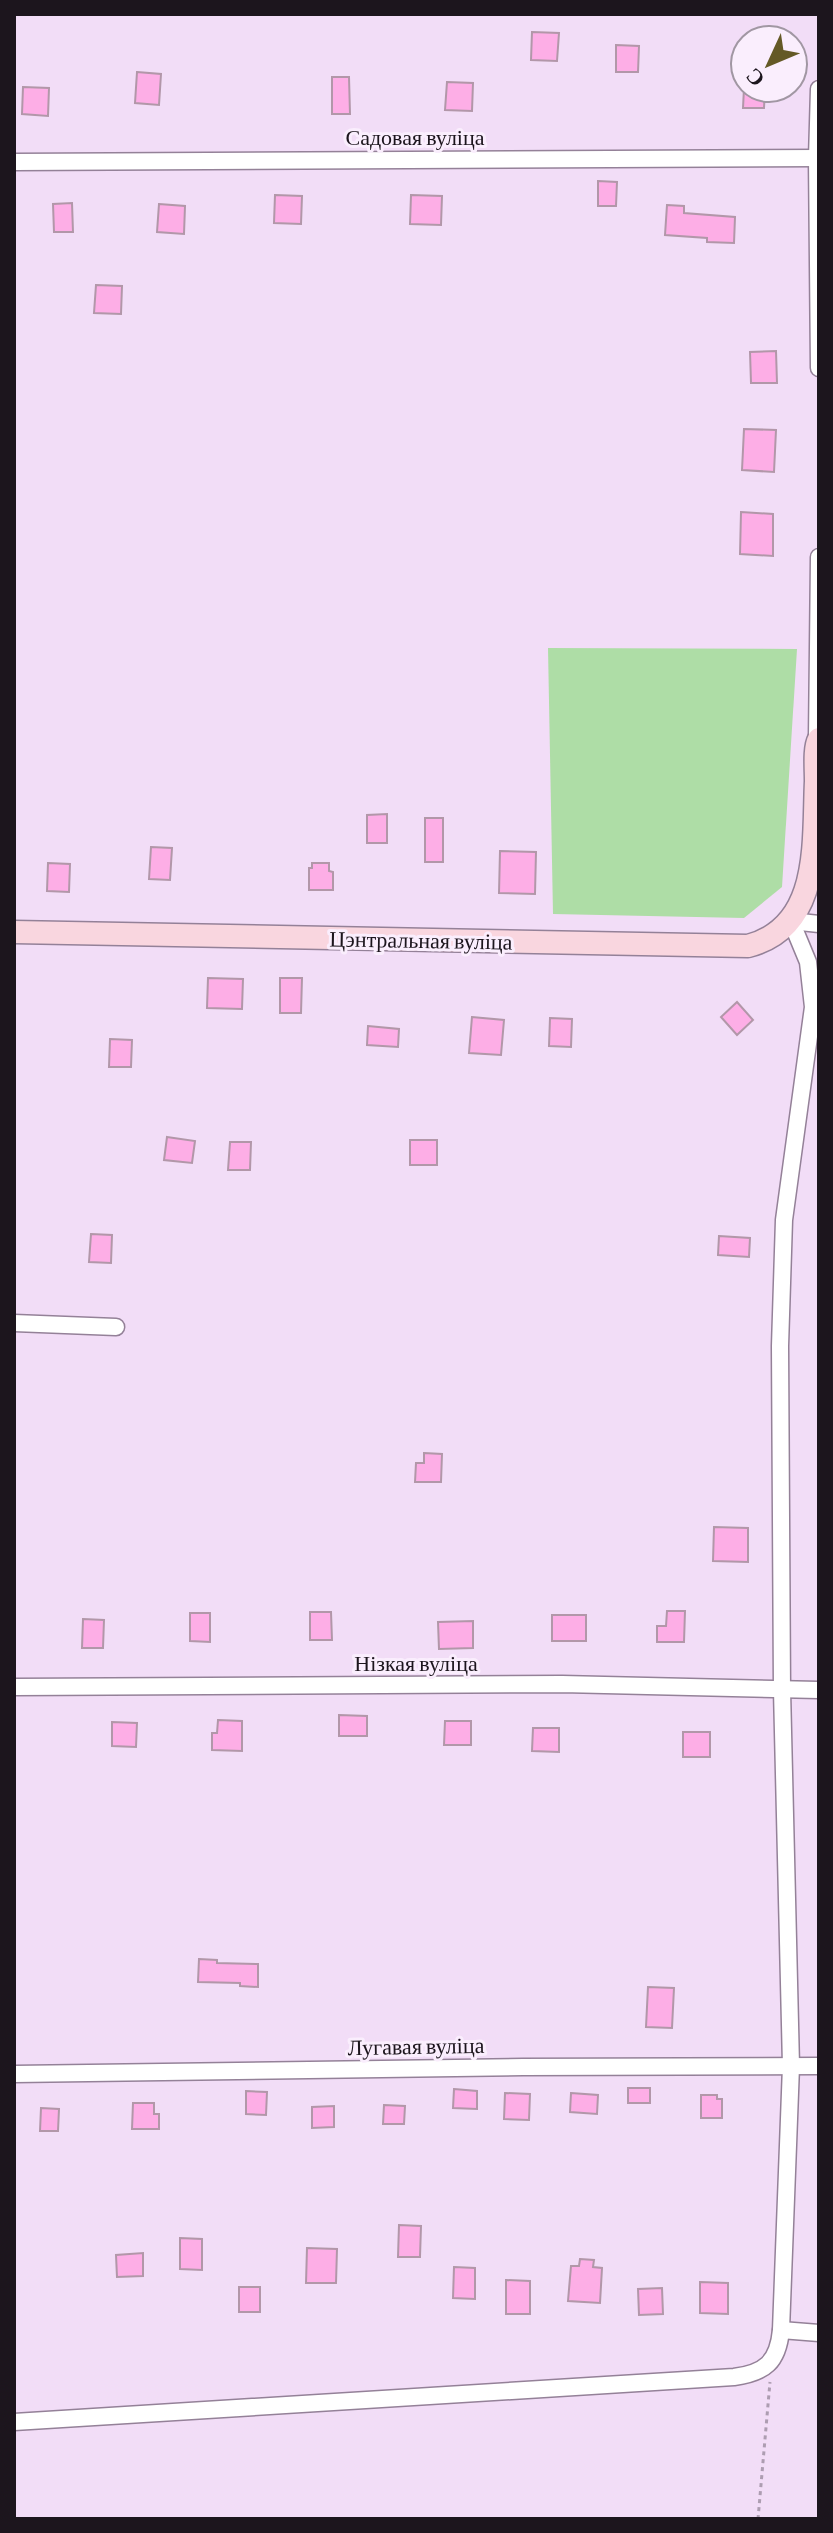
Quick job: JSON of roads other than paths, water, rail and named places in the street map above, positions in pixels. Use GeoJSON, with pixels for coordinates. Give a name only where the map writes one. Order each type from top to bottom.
{"type":"FeatureCollection","features":[{"type":"Feature","properties":{"kind":"main road"},"geometry":{"type":"LineString","coordinates":[[791,921],[802,900],[810,867],[818,738]]}},
{"type":"Feature","properties":{"kind":"main road","name":"Цэнтральная вуліца"},"geometry":{"type":"LineString","coordinates":[[14,932],[739,947],[765,941],[791,921]]}},
{"type":"Feature","properties":{"kind":"street"},"geometry":{"type":"LineString","coordinates":[[819,89],[819,368]]}},
{"type":"Feature","properties":{"kind":"street","name":"Садовая вуліца"},"geometry":{"type":"LineString","coordinates":[[14,162],[818,158]]}},
{"type":"Feature","properties":{"kind":"street"},"geometry":{"type":"LineString","coordinates":[[818,738],[819,557]]}},
{"type":"Feature","properties":{"kind":"street"},"geometry":{"type":"LineString","coordinates":[[791,921],[819,924]]}},
{"type":"Feature","properties":{"kind":"street"},"geometry":{"type":"LineString","coordinates":[[14,2422],[734,2377],[754,2374],[770,2362],[779,2345],[791,2066],[782,1690],[780,1346],[784,1220],[813,1007],[811,976],[791,921]]}},
{"type":"Feature","properties":{"kind":"street"},"geometry":{"type":"LineString","coordinates":[[811,1031],[819,1058]]}},
{"type":"Feature","properties":{"kind":"street"},"geometry":{"type":"LineString","coordinates":[[14,1323],[116,1327]]}},
{"type":"Feature","properties":{"kind":"street","name":"Нізкая вуліца"},"geometry":{"type":"LineString","coordinates":[[14,1687],[562,1684],[819,1690]]}},
{"type":"Feature","properties":{"kind":"street","name":"Лугавая вуліца"},"geometry":{"type":"LineString","coordinates":[[14,2074],[819,2066]]}},
{"type":"Feature","properties":{"kind":"street"},"geometry":{"type":"LineString","coordinates":[[781,2330],[819,2333]]}}]}
